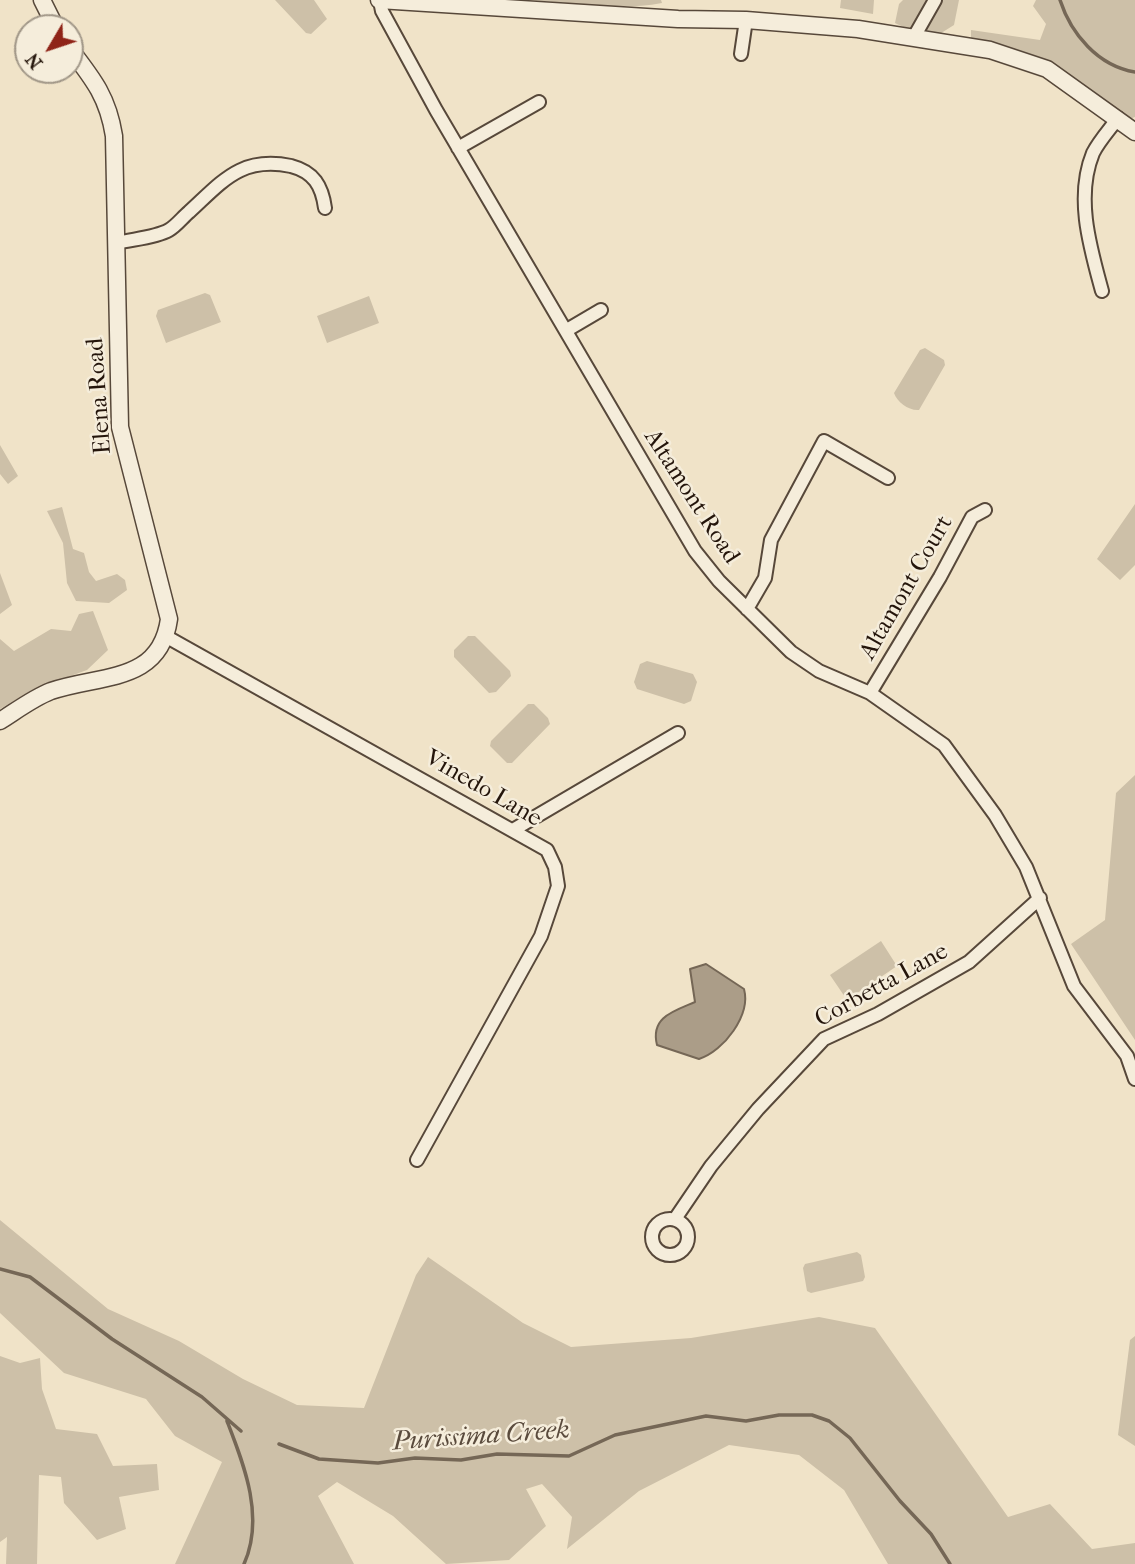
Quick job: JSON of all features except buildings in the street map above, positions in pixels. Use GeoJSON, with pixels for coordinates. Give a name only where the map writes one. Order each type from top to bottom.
{"type":"FeatureCollection","features":[{"type":"Feature","properties":{"kind":"street"},"geometry":{"type":"LineString","coordinates":[[379,0],[746,20],[858,29],[990,50],[1047,69],[1135,132]]}},
{"type":"Feature","properties":{"kind":"street","name":"Altamont Road"},"geometry":{"type":"LineString","coordinates":[[379,0],[382,11],[458,148],[695,551],[747,609],[791,652],[819,671],[870,693],[944,745],[995,815],[1040,898],[1074,986],[1127,1056],[1135,1079]]}},
{"type":"Feature","properties":{"kind":"street"},"geometry":{"type":"LineString","coordinates":[[914,37],[935,0]]}},
{"type":"Feature","properties":{"kind":"street"},"geometry":{"type":"LineString","coordinates":[[741,54],[746,20]]}},
{"type":"Feature","properties":{"kind":"street","name":"Elena Road"},"geometry":{"type":"LineString","coordinates":[[84,69],[101,92],[109,109],[114,136],[120,427],[166,599],[169,619],[167,638]]}},
{"type":"Feature","properties":{"kind":"street"},"geometry":{"type":"LineString","coordinates":[[458,148],[539,102]]}},
{"type":"Feature","properties":{"kind":"street"},"geometry":{"type":"LineString","coordinates":[[1102,291],[1088,236],[1083,192],[1094,152],[1118,118]]}},
{"type":"Feature","properties":{"kind":"street"},"geometry":{"type":"LineString","coordinates":[[117,243],[169,230],[226,178],[243,167],[260,162],[296,168],[314,178],[321,186],[326,208]]}},
{"type":"Feature","properties":{"kind":"street"},"geometry":{"type":"LineString","coordinates":[[567,330],[601,310]]}},
{"type":"Feature","properties":{"kind":"street"},"geometry":{"type":"LineString","coordinates":[[747,609],[765,578],[771,540],[824,441],[888,478]]}},
{"type":"Feature","properties":{"kind":"street","name":"Altamont Court"},"geometry":{"type":"LineString","coordinates":[[870,693],[940,577],[971,517],[985,510]]}},
{"type":"Feature","properties":{"kind":"street"},"geometry":{"type":"LineString","coordinates":[[0,721],[49,692],[143,666],[167,638]]}},
{"type":"Feature","properties":{"kind":"street","name":"Vinedo Lane"},"geometry":{"type":"LineString","coordinates":[[167,638],[547,850],[555,867],[558,886],[541,936],[417,1160]]}},
{"type":"Feature","properties":{"kind":"street"},"geometry":{"type":"LineString","coordinates":[[513,830],[678,733]]}},
{"type":"Feature","properties":{"kind":"street","name":"Corbetta Lane"},"geometry":{"type":"LineString","coordinates":[[675,1219],[711,1166],[750,1118],[824,1038],[878,1014],[969,962],[1040,898]]}},
{"type":"Feature","properties":{"kind":"shaded area"},"geometry":{"type":"Polygon","coordinates":[[[275,0],[314,0],[327,19],[311,34],[306,33],[275,0]]]}},
{"type":"Feature","properties":{"kind":"shaded area"},"geometry":{"type":"Polygon","coordinates":[[[520,0],[661,0],[662,3],[609,6],[520,0]]]}},
{"type":"Feature","properties":{"kind":"shaded area"},"geometry":{"type":"Polygon","coordinates":[[[841,0],[874,0],[873,14],[840,8],[841,0]]]}},
{"type":"Feature","properties":{"kind":"shaded area"},"geometry":{"type":"Polygon","coordinates":[[[903,0],[959,0],[954,25],[930,40],[895,23],[899,4],[903,0]]]}},
{"type":"Feature","properties":{"kind":"shaded area"},"geometry":{"type":"Polygon","coordinates":[[[1036,0],[1135,0],[1135,117],[1127,120],[1098,99],[971,43],[971,30],[1040,40],[1046,24],[1033,6],[1036,0]]]}},
{"type":"Feature","properties":{"kind":"shaded area"},"geometry":{"type":"Polygon","coordinates":[[[205,293],[210,295],[221,322],[166,343],[156,316],[158,310],[205,293]]]}},
{"type":"Feature","properties":{"kind":"shaded area"},"geometry":{"type":"Polygon","coordinates":[[[369,296],[379,323],[327,343],[317,316],[369,296]]]}},
{"type":"Feature","properties":{"kind":"shaded area"},"geometry":{"type":"Polygon","coordinates":[[[925,348],[944,360],[945,365],[919,410],[915,410],[904,405],[894,393],[920,350],[925,348]]]}},
{"type":"Feature","properties":{"kind":"shaded area"},"geometry":{"type":"Polygon","coordinates":[[[0,445],[18,476],[8,484],[0,474],[0,445]]]}},
{"type":"Feature","properties":{"kind":"shaded area"},"geometry":{"type":"Polygon","coordinates":[[[1135,504],[1135,565],[1120,580],[1097,559],[1135,504]]]}},
{"type":"Feature","properties":{"kind":"shaded area"},"geometry":{"type":"Polygon","coordinates":[[[62,507],[73,549],[84,553],[89,572],[96,581],[117,574],[125,580],[127,590],[109,603],[76,601],[67,583],[63,543],[47,511],[62,507]]]}},
{"type":"Feature","properties":{"kind":"shaded area"},"geometry":{"type":"Polygon","coordinates":[[[0,573],[12,605],[0,614],[0,573]]]}},
{"type":"Feature","properties":{"kind":"shaded area"},"geometry":{"type":"Polygon","coordinates":[[[93,611],[108,650],[87,670],[32,690],[0,709],[0,639],[14,651],[51,629],[71,631],[79,614],[93,611]]]}},
{"type":"Feature","properties":{"kind":"shaded area"},"geometry":{"type":"Polygon","coordinates":[[[468,636],[475,636],[510,671],[511,676],[496,692],[489,693],[454,657],[454,650],[468,636]]]}},
{"type":"Feature","properties":{"kind":"shaded area"},"geometry":{"type":"Polygon","coordinates":[[[647,661],[693,674],[697,682],[691,701],[684,704],[637,689],[634,682],[640,664],[647,661]]]}},
{"type":"Feature","properties":{"kind":"shaded area"},"geometry":{"type":"Polygon","coordinates":[[[528,704],[534,704],[548,718],[550,724],[512,763],[507,763],[490,746],[491,741],[528,704]]]}},
{"type":"Feature","properties":{"kind":"shaded area"},"geometry":{"type":"Polygon","coordinates":[[[1135,775],[1135,1040],[1071,944],[1105,920],[1116,793],[1135,775]]]}},
{"type":"Feature","properties":{"kind":"shaded area"},"geometry":{"type":"Polygon","coordinates":[[[881,941],[897,966],[847,1000],[830,975],[881,941]]]}},
{"type":"Feature","properties":{"kind":"shaded area"},"geometry":{"type":"Polygon","coordinates":[[[706,964],[744,989],[745,999],[734,1031],[718,1048],[699,1059],[657,1045],[656,1035],[660,1021],[695,1002],[690,969],[706,964]]]}},
{"type":"Feature","properties":{"kind":"shaded area"},"geometry":{"type":"Polygon","coordinates":[[[0,1220],[108,1309],[179,1341],[243,1379],[297,1405],[364,1408],[416,1275],[428,1257],[523,1323],[571,1347],[691,1338],[819,1317],[875,1328],[1008,1517],[1050,1504],[1092,1549],[1135,1543],[1135,1564],[888,1564],[844,1490],[799,1455],[729,1445],[639,1491],[567,1549],[572,1517],[542,1484],[526,1489],[546,1526],[509,1560],[446,1564],[393,1516],[337,1482],[318,1496],[354,1564],[175,1564],[222,1462],[175,1436],[146,1399],[64,1373],[0,1313],[0,1220]]]}},
{"type":"Feature","properties":{"kind":"shaded area"},"geometry":{"type":"Polygon","coordinates":[[[857,1252],[861,1255],[865,1277],[863,1281],[811,1293],[807,1291],[803,1268],[805,1264],[857,1252]]]}},
{"type":"Feature","properties":{"kind":"shaded area"},"geometry":{"type":"Polygon","coordinates":[[[1135,1336],[1135,1446],[1118,1435],[1130,1340],[1135,1336]]]}},
{"type":"Feature","properties":{"kind":"shaded area"},"geometry":{"type":"Polygon","coordinates":[[[0,1356],[20,1363],[40,1358],[42,1389],[56,1429],[97,1434],[113,1466],[157,1464],[159,1490],[119,1497],[126,1529],[97,1540],[64,1503],[61,1477],[39,1475],[37,1564],[6,1564],[7,1537],[0,1542],[0,1356]]]}},
{"type":"Feature","properties":{"kind":"waterway"},"geometry":{"type":"LineString","coordinates":[[1060,0],[1071,25],[1098,56],[1122,69],[1135,72]]}},
{"type":"Feature","properties":{"kind":"waterway","name":"Purissima Creek"},"geometry":{"type":"LineString","coordinates":[[0,1269],[30,1277],[112,1339],[202,1397],[241,1431]]}},
{"type":"Feature","properties":{"kind":"waterway","name":"Purissima Creek"},"geometry":{"type":"LineString","coordinates":[[279,1444],[319,1459],[378,1463],[415,1458],[461,1460],[497,1454],[569,1456],[615,1435],[706,1416],[746,1421],[779,1415],[812,1415],[829,1421],[850,1438],[900,1501],[931,1534],[950,1564]]}},
{"type":"Feature","properties":{"kind":"waterway"},"geometry":{"type":"LineString","coordinates":[[227,1421],[250,1491],[253,1528],[244,1564]]}}]}
